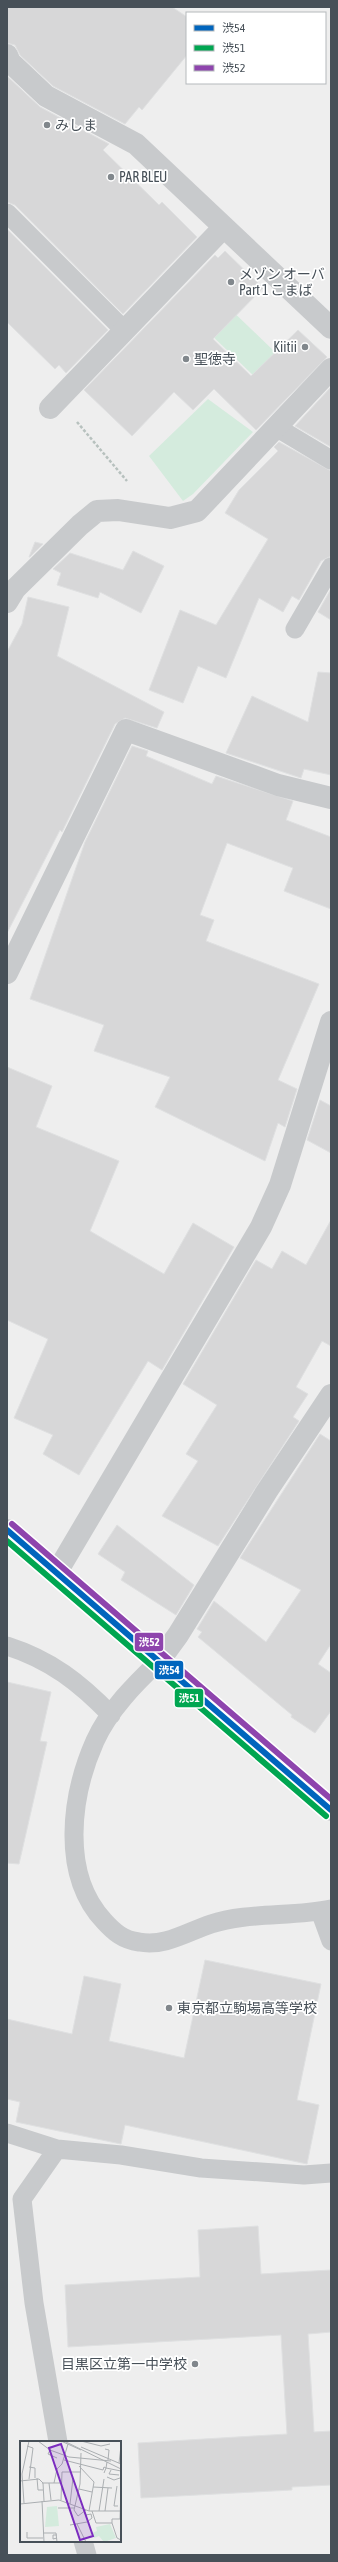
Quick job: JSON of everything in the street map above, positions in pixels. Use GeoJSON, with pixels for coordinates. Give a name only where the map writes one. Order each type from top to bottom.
{"type":"FeatureCollection","features":[{"type":"Feature","properties":{"kind":"main road"},"geometry":{"type":"LineString","coordinates":[[7,1530],[331,1810]]}},
{"type":"Feature","properties":{"kind":"street"},"geometry":{"type":"LineString","coordinates":[[8,61],[46,96],[136,144],[223,228],[331,328]]}},
{"type":"Feature","properties":{"kind":"street"},"geometry":{"type":"LineString","coordinates":[[54,404],[223,228]]}},
{"type":"Feature","properties":{"kind":"street"},"geometry":{"type":"LineString","coordinates":[[7,602],[15,589],[80,525],[97,511],[118,510],[170,518],[197,511],[331,369]]}},
{"type":"Feature","properties":{"kind":"street"},"geometry":{"type":"LineString","coordinates":[[7,973],[126,730],[278,785],[331,798]]}},
{"type":"Feature","properties":{"kind":"street"},"geometry":{"type":"LineString","coordinates":[[57,1572],[261,1227],[280,1185],[328,1044],[331,1022]]}},
{"type":"Feature","properties":{"kind":"street"},"geometry":{"type":"LineString","coordinates":[[159,1661],[178,1635],[267,1491],[331,1395]]}},
{"type":"Feature","properties":{"kind":"lane"},"geometry":{"type":"LineString","coordinates":[[7,213],[124,330]]}},
{"type":"Feature","properties":{"kind":"lane"},"geometry":{"type":"LineString","coordinates":[[276,427],[331,460]]}},
{"type":"Feature","properties":{"kind":"lane"},"geometry":{"type":"LineString","coordinates":[[295,628],[331,567]]}},
{"type":"Feature","properties":{"kind":"lane"},"geometry":{"type":"LineString","coordinates":[[7,1646],[53,1666],[83,1686],[111,1716]]}},
{"type":"Feature","properties":{"kind":"lane"},"geometry":{"type":"LineString","coordinates":[[159,1661],[123,1698],[96,1739],[85,1766],[72,1834],[77,1871],[90,1907],[116,1934],[139,1942],[170,1941],[212,1923],[325,1910],[331,1941]]}},
{"type":"Feature","properties":{"kind":"lane"},"geometry":{"type":"LineString","coordinates":[[7,2133],[57,2149],[121,2154],[201,2168],[304,2175],[331,2173]]}},
{"type":"Feature","properties":{"kind":"lane"},"geometry":{"type":"LineString","coordinates":[[57,2149],[22,2199],[34,2303],[58,2441]]}},
{"type":"Feature","properties":{"kind":"lane"},"geometry":{"type":"LineString","coordinates":[[83,2542],[87,2555]]}},
{"type":"Feature","properties":{"kind":"path"},"geometry":{"type":"LineString","coordinates":[[54,404],[129,483]]}},
{"type":"Feature","properties":{"kind":"green space"},"geometry":{"type":"Polygon","coordinates":[[[198,278],[301,377],[279,400],[176,301],[198,278]]]}},
{"type":"Feature","properties":{"kind":"green space"},"geometry":{"type":"Polygon","coordinates":[[[208,399],[253,432],[193,494],[183,501],[149,456],[208,399]]]}},
{"type":"Feature","properties":{"kind":"building"},"geometry":{"type":"Polygon","coordinates":[[[7,7],[172,7],[186,16],[186,56],[142,110],[139,107],[125,124],[53,86],[20,55],[15,45],[7,43],[7,7]]]}},
{"type":"Feature","properties":{"kind":"building"},"geometry":{"type":"Polygon","coordinates":[[[7,76],[40,107],[109,144],[103,150],[159,205],[162,202],[197,237],[123,314],[15,205],[7,202],[7,76]]]}},
{"type":"Feature","properties":{"kind":"building"},"geometry":{"type":"Polygon","coordinates":[[[7,229],[108,330],[66,373],[59,365],[55,369],[7,322],[7,229]]]}},
{"type":"Feature","properties":{"kind":"building"},"geometry":{"type":"Polygon","coordinates":[[[225,251],[263,288],[213,339],[251,376],[298,330],[327,357],[256,430],[214,389],[193,410],[174,392],[132,436],[84,390],[215,255],[218,258],[225,251]]]}},
{"type":"Feature","properties":{"kind":"building"},"geometry":{"type":"Polygon","coordinates":[[[331,387],[331,447],[295,426],[331,387]]]}},
{"type":"Feature","properties":{"kind":"building"},"geometry":{"type":"Polygon","coordinates":[[[279,442],[331,471],[331,556],[321,561],[299,600],[292,596],[283,612],[259,598],[226,678],[198,666],[183,703],[149,690],[180,610],[216,625],[268,539],[225,513],[239,490],[278,451],[274,447],[279,442]]]}},
{"type":"Feature","properties":{"kind":"building"},"geometry":{"type":"Polygon","coordinates":[[[35,542],[43,544],[29,557],[35,542]]]}},
{"type":"Feature","properties":{"kind":"building"},"geometry":{"type":"Polygon","coordinates":[[[133,551],[164,566],[141,613],[100,592],[98,598],[57,585],[61,573],[53,569],[70,553],[123,570],[133,551]]]}},
{"type":"Feature","properties":{"kind":"building"},"geometry":{"type":"Polygon","coordinates":[[[331,589],[331,620],[318,612],[331,589]]]}},
{"type":"Feature","properties":{"kind":"building"},"geometry":{"type":"Polygon","coordinates":[[[28,597],[69,607],[57,656],[164,712],[157,728],[125,718],[115,724],[62,832],[60,830],[7,933],[7,652],[22,624],[28,597]]]}},
{"type":"Feature","properties":{"kind":"building"},"geometry":{"type":"Polygon","coordinates":[[[318,672],[331,673],[331,775],[304,769],[301,778],[226,753],[252,696],[308,722],[318,672]]]}},
{"type":"Feature","properties":{"kind":"building"},"geometry":{"type":"Polygon","coordinates":[[[132,746],[148,751],[146,756],[212,784],[216,776],[293,801],[286,820],[331,837],[331,909],[284,891],[293,868],[227,843],[200,915],[214,920],[206,941],[319,984],[278,1080],[297,1089],[285,1127],[278,1123],[265,1161],[155,1107],[170,1077],[94,1051],[104,1025],[30,999],[85,842],[132,746]]]}},
{"type":"Feature","properties":{"kind":"building"},"geometry":{"type":"Polygon","coordinates":[[[7,1067],[52,1086],[36,1127],[119,1161],[90,1231],[164,1274],[193,1223],[234,1247],[162,1370],[148,1361],[79,1475],[43,1454],[53,1435],[14,1418],[48,1339],[7,1320],[7,1067]]]}},
{"type":"Feature","properties":{"kind":"building"},"geometry":{"type":"Polygon","coordinates":[[[320,1100],[331,1106],[331,1153],[307,1140],[320,1100]]]}},
{"type":"Feature","properties":{"kind":"building"},"geometry":{"type":"Polygon","coordinates":[[[331,1220],[331,1346],[322,1341],[296,1387],[308,1394],[293,1417],[299,1421],[218,1546],[162,1516],[198,1461],[186,1454],[217,1405],[183,1384],[256,1260],[272,1269],[282,1251],[306,1265],[331,1220]]]}},
{"type":"Feature","properties":{"kind":"building"},"geometry":{"type":"Polygon","coordinates":[[[320,1434],[331,1441],[331,1644],[318,1664],[331,1673],[331,1711],[315,1733],[291,1717],[292,1715],[198,1637],[202,1632],[197,1629],[214,1601],[266,1642],[301,1590],[240,1558],[320,1434]]]}},
{"type":"Feature","properties":{"kind":"building"},"geometry":{"type":"Polygon","coordinates":[[[117,1525],[194,1585],[176,1615],[121,1580],[125,1572],[98,1554],[117,1525]]]}},
{"type":"Feature","properties":{"kind":"building"},"geometry":{"type":"Polygon","coordinates":[[[7,1682],[51,1692],[40,1741],[47,1742],[19,1864],[7,1863],[7,1682]]]}},
{"type":"Feature","properties":{"kind":"building"},"geometry":{"type":"Polygon","coordinates":[[[205,1960],[321,1984],[297,2100],[319,2105],[307,2164],[125,2125],[121,2144],[16,2122],[20,2102],[7,2099],[7,2019],[72,2034],[84,1976],[121,1984],[109,2041],[184,2058],[205,1960]]]}},
{"type":"Feature","properties":{"kind":"building"},"geometry":{"type":"Polygon","coordinates":[[[258,2226],[261,2274],[331,2270],[331,2332],[308,2334],[314,2432],[331,2431],[331,2485],[292,2487],[292,2490],[141,2498],[138,2443],[287,2434],[281,2335],[68,2347],[65,2285],[200,2277],[198,2230],[258,2226]]]}},
{"type":"Feature","properties":{"kind":"transit line","name":"渋52"},"geometry":{"type":"LineString","coordinates":[[12,1524],[331,1799]]}},
{"type":"Feature","properties":{"kind":"transit line","name":"渋54"},"geometry":{"type":"LineString","coordinates":[[7,1530],[331,1810]]}},
{"type":"Feature","properties":{"kind":"transit line","name":"渋51"},"geometry":{"type":"LineString","coordinates":[[7,1541],[326,1816]]}},
{"type":"Feature","properties":{"kind":"place","name":"みしま"},"geometry":{"type":"Point","coordinates":[47,125]}},
{"type":"Feature","properties":{"kind":"place","name":"PAR BLEU"},"geometry":{"type":"Point","coordinates":[111,177]}},
{"type":"Feature","properties":{"kind":"place","name":"メゾン オーバ Part 1 こまば"},"geometry":{"type":"Point","coordinates":[231,282]}},
{"type":"Feature","properties":{"kind":"place","name":"Kiitii"},"geometry":{"type":"Point","coordinates":[305,347]}},
{"type":"Feature","properties":{"kind":"place","name":"聖徳寺"},"geometry":{"type":"Point","coordinates":[186,359]}},
{"type":"Feature","properties":{"kind":"place","name":"東京都立駒場高等学校"},"geometry":{"type":"Point","coordinates":[169,2008]}},
{"type":"Feature","properties":{"kind":"place","name":"目黒区立第一中学校"},"geometry":{"type":"Point","coordinates":[195,2364]}}]}
